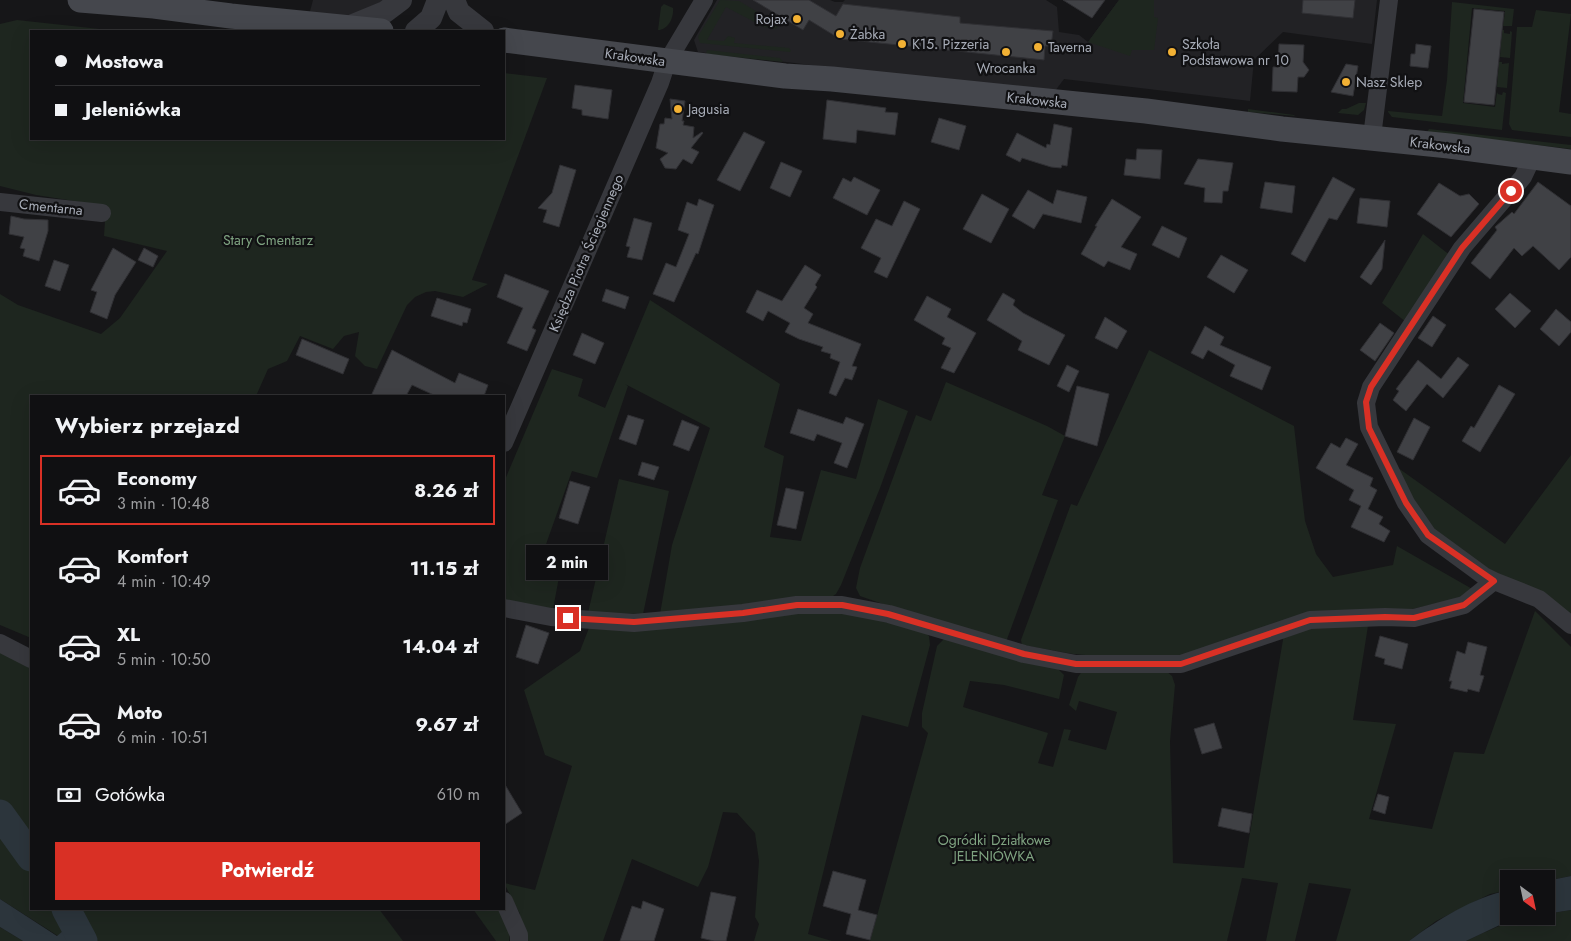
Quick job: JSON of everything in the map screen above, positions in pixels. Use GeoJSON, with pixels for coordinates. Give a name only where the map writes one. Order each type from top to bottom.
{"type":"FeatureCollection","features":[{"type":"Feature","properties":{"kind":"main road"},"geometry":{"type":"LineString","coordinates":[[80,0],[125,4],[233,8],[346,28],[369,30]]}},
{"type":"Feature","properties":{"kind":"main road","name":"Krakowska"},"geometry":{"type":"LineString","coordinates":[[505,40],[785,76],[816,77],[1146,111],[1282,129],[1372,137],[1571,162]]}},
{"type":"Feature","properties":{"kind":"street"},"geometry":{"type":"LineString","coordinates":[[346,28],[384,12],[401,0]]}},
{"type":"Feature","properties":{"kind":"street"},"geometry":{"type":"LineString","coordinates":[[412,30],[410,11],[414,0]]}},
{"type":"Feature","properties":{"kind":"street"},"geometry":{"type":"LineString","coordinates":[[417,30],[431,18],[438,0]]}},
{"type":"Feature","properties":{"kind":"street"},"geometry":{"type":"LineString","coordinates":[[454,0],[459,12],[482,30]]}},
{"type":"Feature","properties":{"kind":"street","name":"Księdza Piotra Ściegiennego"},"geometry":{"type":"LineString","coordinates":[[505,441],[660,84],[667,62],[704,0]]}},
{"type":"Feature","properties":{"kind":"street"},"geometry":{"type":"LineString","coordinates":[[1372,137],[1389,0]]}},
{"type":"Feature","properties":{"kind":"street"},"geometry":{"type":"LineString","coordinates":[[1532,158],[1523,177],[1462,248],[1371,387],[1366,402],[1369,428],[1406,503],[1428,535],[1494,581],[1539,599],[1571,625]]}},
{"type":"Feature","properties":{"kind":"street","name":"Cmentarna"},"geometry":{"type":"LineString","coordinates":[[0,202],[102,213]]}},
{"type":"Feature","properties":{"kind":"street"},"geometry":{"type":"LineString","coordinates":[[505,608],[551,617],[634,622],[743,613],[797,605],[842,605],[888,614],[1024,654],[1076,664],[1181,664],[1310,620],[1385,617],[1414,618],[1464,605],[1494,581]]}},
{"type":"Feature","properties":{"kind":"street"},"geometry":{"type":"LineString","coordinates":[[0,643],[30,658]]}},
{"type":"Feature","properties":{"kind":"street"},"geometry":{"type":"LineString","coordinates":[[505,903],[520,935],[519,941]]}},
{"type":"Feature","properties":{"kind":"shaded area"},"geometry":{"type":"Polygon","coordinates":[[[313,0],[388,0],[366,12],[340,18],[309,15],[313,0]]]}},
{"type":"Feature","properties":{"kind":"shaded area"},"geometry":{"type":"Polygon","coordinates":[[[717,0],[830,0],[843,2],[845,0],[1046,0],[1057,7],[1059,32],[1079,35],[1088,42],[1119,0],[1377,0],[1372,44],[1283,32],[1254,60],[1250,101],[1064,79],[1055,91],[935,85],[803,64],[698,52],[694,40],[717,0]]]}},
{"type":"Feature","properties":{"kind":"shaded area"},"geometry":{"type":"Polygon","coordinates":[[[1571,876],[1571,910],[1555,913],[1555,879],[1571,876]]]}},
{"type":"Feature","properties":{"kind":"shaded area"},"geometry":{"type":"Polygon","coordinates":[[[1500,893],[1500,925],[1466,941],[1409,941],[1456,910],[1500,893]]]}},
{"type":"Feature","properties":{"kind":"shaded area"},"geometry":{"type":"Polygon","coordinates":[[[0,899],[57,936],[71,924],[90,941],[23,941],[0,927],[0,899]]]}},
{"type":"Feature","properties":{"kind":"green space"},"geometry":{"type":"Polygon","coordinates":[[[720,0],[739,1],[779,25],[776,29],[764,27],[726,7],[707,40],[724,41],[728,36],[735,38],[734,43],[789,48],[791,51],[700,43],[698,37],[720,0]]]}},
{"type":"Feature","properties":{"kind":"green space"},"geometry":{"type":"Polygon","coordinates":[[[1119,0],[1154,0],[1154,17],[1158,18],[1154,50],[1132,50],[1130,56],[1088,42],[1119,0]]]}},
{"type":"Feature","properties":{"kind":"green space"},"geometry":{"type":"Polygon","coordinates":[[[1452,2],[1514,9],[1512,26],[1503,26],[1505,11],[1472,8],[1463,103],[1495,107],[1497,92],[1502,95],[1503,92],[1506,93],[1502,130],[1392,117],[1388,112],[1442,116],[1447,80],[1452,2]]]}},
{"type":"Feature","properties":{"kind":"green space"},"geometry":{"type":"Polygon","coordinates":[[[664,4],[673,8],[672,16],[670,23],[665,28],[658,30],[661,7],[664,4]]]}},
{"type":"Feature","properties":{"kind":"green space"},"geometry":{"type":"Polygon","coordinates":[[[1536,10],[1571,14],[1559,112],[1571,114],[1571,137],[1512,130],[1509,124],[1517,27],[1532,27],[1536,10]]]}},
{"type":"Feature","properties":{"kind":"green space","name":"Stary Cmentarz"},"geometry":{"type":"Polygon","coordinates":[[[17,20],[109,30],[30,30],[30,140],[505,140],[505,73],[547,78],[472,280],[488,284],[463,297],[435,291],[426,292],[415,297],[407,305],[377,369],[365,366],[355,356],[359,332],[344,336],[333,349],[300,336],[287,361],[268,369],[256,395],[30,395],[30,638],[0,625],[0,294],[18,305],[101,334],[120,318],[167,251],[104,236],[106,206],[36,195],[0,186],[0,24],[17,20]]]}},
{"type":"Feature","properties":{"kind":"green space"},"geometry":{"type":"Polygon","coordinates":[[[1502,30],[1504,30],[1504,33],[1510,34],[1510,31],[1512,32],[1510,58],[1500,57],[1502,30]]]}},
{"type":"Feature","properties":{"kind":"green space"},"geometry":{"type":"Polygon","coordinates":[[[707,50],[780,58],[783,62],[706,54],[707,50]]]}},
{"type":"Feature","properties":{"kind":"green space"},"geometry":{"type":"Polygon","coordinates":[[[1499,62],[1502,62],[1502,64],[1509,63],[1507,88],[1497,87],[1499,62]]]}},
{"type":"Feature","properties":{"kind":"green space"},"geometry":{"type":"Polygon","coordinates":[[[1359,103],[1366,103],[1364,110],[1358,115],[1338,113],[1342,109],[1359,103]]]}},
{"type":"Feature","properties":{"kind":"green space"},"geometry":{"type":"Polygon","coordinates":[[[1248,109],[1294,115],[1295,116],[1248,112],[1248,109]]]}},
{"type":"Feature","properties":{"kind":"green space"},"geometry":{"type":"Polygon","coordinates":[[[1429,129],[1571,145],[1571,149],[1427,132],[1429,129]]]}},
{"type":"Feature","properties":{"kind":"green space"},"geometry":{"type":"Polygon","coordinates":[[[1423,234],[1451,256],[1406,322],[1382,303],[1423,234]]]}},
{"type":"Feature","properties":{"kind":"green space"},"geometry":{"type":"Polygon","coordinates":[[[650,300],[780,384],[764,447],[784,456],[770,537],[801,541],[821,470],[856,479],[878,399],[908,411],[880,488],[836,594],[830,598],[660,614],[672,545],[710,428],[625,384],[628,386],[597,478],[572,471],[539,564],[560,572],[553,609],[505,600],[505,480],[552,369],[583,379],[578,396],[605,408],[650,300]]]}},
{"type":"Feature","properties":{"kind":"green space"},"geometry":{"type":"Polygon","coordinates":[[[1149,350],[1294,426],[1305,521],[1316,554],[1333,577],[1393,565],[1397,546],[1474,590],[1459,598],[1404,611],[1356,610],[1184,655],[1121,658],[1073,654],[1022,645],[1021,640],[1071,504],[1077,506],[1149,350]]]}},
{"type":"Feature","properties":{"kind":"green space"},"geometry":{"type":"Polygon","coordinates":[[[946,382],[1047,426],[1065,436],[1042,495],[1058,500],[1006,642],[986,640],[860,596],[856,588],[860,568],[916,415],[931,421],[946,382]]]}},
{"type":"Feature","properties":{"kind":"green space"},"geometry":{"type":"Polygon","coordinates":[[[1571,455],[1571,622],[1431,531],[1394,465],[1505,544],[1571,455]]]}},
{"type":"Feature","properties":{"kind":"green space"},"geometry":{"type":"Polygon","coordinates":[[[619,479],[669,491],[643,614],[588,613],[619,479]]]}},
{"type":"Feature","properties":{"kind":"green space"},"geometry":{"type":"Polygon","coordinates":[[[794,609],[861,613],[921,629],[929,636],[930,645],[908,727],[862,715],[808,934],[832,941],[754,941],[759,924],[755,917],[759,861],[755,833],[737,813],[723,812],[708,867],[698,887],[632,859],[603,941],[519,941],[520,914],[505,883],[535,890],[572,766],[545,755],[524,690],[580,651],[589,628],[794,609]]]}},
{"type":"Feature","properties":{"kind":"green space","name":"Ogródki Działkowe JELENIÓWKA"},"geometry":{"type":"Polygon","coordinates":[[[1535,611],[1571,647],[1571,876],[1555,879],[1555,870],[1500,870],[1500,892],[1490,894],[1436,921],[1409,941],[1336,941],[1351,889],[1309,883],[1295,941],[1266,941],[1278,883],[1242,878],[1227,941],[870,941],[928,733],[922,727],[922,713],[937,646],[947,636],[1057,668],[1064,675],[1059,699],[1004,685],[970,681],[963,707],[1048,733],[1038,763],[1053,767],[1064,729],[1071,730],[1068,740],[1106,750],[1117,712],[1079,701],[1076,711],[1069,705],[1078,677],[1083,670],[1166,671],[1172,676],[1175,685],[1170,741],[1173,863],[1244,868],[1284,634],[1310,627],[1368,626],[1353,720],[1396,724],[1369,819],[1432,829],[1454,752],[1484,754],[1535,611]]]}},
{"type":"Feature","properties":{"kind":"green space"},"geometry":{"type":"Polygon","coordinates":[[[0,643],[30,656],[30,910],[380,910],[403,941],[90,941],[71,924],[58,936],[0,899],[0,643]]]}},
{"type":"Feature","properties":{"kind":"green space"},"geometry":{"type":"Polygon","coordinates":[[[474,910],[503,910],[510,934],[509,941],[496,941],[474,910]]]}},
{"type":"Feature","properties":{"kind":"green space"},"geometry":{"type":"Polygon","coordinates":[[[1571,910],[1571,941],[1466,941],[1504,925],[1555,925],[1555,913],[1571,910]]]}},
{"type":"Feature","properties":{"kind":"green space"},"geometry":{"type":"Polygon","coordinates":[[[0,927],[23,941],[0,941],[0,927]]]}},
{"type":"Feature","properties":{"kind":"building"},"geometry":{"type":"Polygon","coordinates":[[[753,0],[809,0],[836,16],[843,4],[960,17],[960,23],[1053,31],[1051,46],[1045,46],[1044,60],[840,39],[809,20],[803,30],[753,0]]]}},
{"type":"Feature","properties":{"kind":"building"},"geometry":{"type":"Polygon","coordinates":[[[1063,0],[1105,0],[1092,18],[1063,0]]]}},
{"type":"Feature","properties":{"kind":"building"},"geometry":{"type":"Polygon","coordinates":[[[1303,0],[1355,0],[1353,18],[1302,13],[1303,0]]]}},
{"type":"Feature","properties":{"kind":"building"},"geometry":{"type":"Polygon","coordinates":[[[1474,9],[1504,12],[1494,105],[1464,102],[1474,9]]]}},
{"type":"Feature","properties":{"kind":"building"},"geometry":{"type":"Polygon","coordinates":[[[1279,44],[1304,45],[1303,62],[1309,70],[1304,77],[1298,77],[1297,92],[1272,91],[1273,67],[1278,67],[1279,44]]]}},
{"type":"Feature","properties":{"kind":"building"},"geometry":{"type":"Polygon","coordinates":[[[1416,44],[1431,46],[1428,68],[1410,66],[1411,54],[1415,54],[1416,44]]]}},
{"type":"Feature","properties":{"kind":"building"},"geometry":{"type":"Polygon","coordinates":[[[1346,64],[1358,66],[1353,96],[1331,92],[1346,64]]]}},
{"type":"Feature","properties":{"kind":"building"},"geometry":{"type":"Polygon","coordinates":[[[575,85],[612,90],[608,119],[582,115],[582,110],[572,108],[575,85]]]}},
{"type":"Feature","properties":{"kind":"building"},"geometry":{"type":"Polygon","coordinates":[[[670,99],[685,101],[682,121],[684,121],[683,125],[694,127],[693,138],[703,133],[691,148],[699,152],[692,164],[683,159],[676,169],[665,168],[660,159],[668,153],[656,148],[660,124],[664,124],[665,118],[672,119],[670,99]]]}},
{"type":"Feature","properties":{"kind":"building"},"geometry":{"type":"Polygon","coordinates":[[[827,100],[886,108],[885,112],[898,113],[895,135],[857,130],[856,143],[823,139],[827,100]]]}},
{"type":"Feature","properties":{"kind":"building"},"geometry":{"type":"Polygon","coordinates":[[[939,118],[966,126],[959,150],[931,142],[939,118]]]}},
{"type":"Feature","properties":{"kind":"building"},"geometry":{"type":"Polygon","coordinates":[[[1054,124],[1072,128],[1067,166],[1062,165],[1061,168],[1051,167],[1022,158],[1020,162],[1006,155],[1017,133],[1046,148],[1047,144],[1050,145],[1054,124]]]}},
{"type":"Feature","properties":{"kind":"building"},"geometry":{"type":"Polygon","coordinates":[[[744,132],[765,142],[740,191],[717,180],[744,132]]]}},
{"type":"Feature","properties":{"kind":"building"},"geometry":{"type":"Polygon","coordinates":[[[1137,149],[1162,150],[1160,179],[1124,175],[1126,159],[1136,160],[1137,149]]]}},
{"type":"Feature","properties":{"kind":"building"},"geometry":{"type":"Polygon","coordinates":[[[1198,159],[1233,163],[1228,191],[1223,191],[1222,203],[1204,202],[1205,188],[1184,184],[1198,159]]]}},
{"type":"Feature","properties":{"kind":"building"},"geometry":{"type":"Polygon","coordinates":[[[781,162],[802,171],[790,197],[770,188],[781,162]]]}},
{"type":"Feature","properties":{"kind":"building"},"geometry":{"type":"Polygon","coordinates":[[[560,165],[576,170],[559,227],[543,222],[547,210],[538,208],[552,193],[560,165]]]}},
{"type":"Feature","properties":{"kind":"building"},"geometry":{"type":"Polygon","coordinates":[[[854,177],[880,190],[867,215],[833,198],[843,178],[851,182],[854,177]]]}},
{"type":"Feature","properties":{"kind":"building"},"geometry":{"type":"Polygon","coordinates":[[[1333,177],[1355,189],[1337,220],[1329,218],[1305,262],[1291,254],[1333,177]]]}},
{"type":"Feature","properties":{"kind":"building"},"geometry":{"type":"Polygon","coordinates":[[[1265,182],[1295,186],[1292,213],[1260,208],[1265,182]]]}},
{"type":"Feature","properties":{"kind":"building"},"geometry":{"type":"Polygon","coordinates":[[[1538,182],[1571,206],[1571,257],[1559,270],[1533,246],[1522,256],[1514,248],[1490,279],[1471,263],[1497,230],[1495,227],[1512,212],[1514,214],[1538,182]]]}},
{"type":"Feature","properties":{"kind":"building"},"geometry":{"type":"Polygon","coordinates":[[[1439,183],[1460,196],[1469,194],[1479,204],[1451,237],[1417,214],[1439,183]]]}},
{"type":"Feature","properties":{"kind":"building"},"geometry":{"type":"Polygon","coordinates":[[[1028,190],[1053,204],[1057,190],[1087,197],[1081,223],[1043,214],[1034,229],[1012,216],[1028,190]]]}},
{"type":"Feature","properties":{"kind":"building"},"geometry":{"type":"Polygon","coordinates":[[[982,194],[1009,209],[991,243],[963,229],[982,194]]]}},
{"type":"Feature","properties":{"kind":"building"},"geometry":{"type":"Polygon","coordinates":[[[1360,198],[1390,201],[1387,227],[1357,223],[1360,198]]]}},
{"type":"Feature","properties":{"kind":"building"},"geometry":{"type":"Polygon","coordinates":[[[699,199],[714,205],[698,254],[696,253],[674,302],[653,294],[666,263],[676,267],[689,234],[678,230],[687,202],[697,206],[699,199]]]}},
{"type":"Feature","properties":{"kind":"building"},"geometry":{"type":"Polygon","coordinates":[[[1112,199],[1141,217],[1121,247],[1137,254],[1130,270],[1108,261],[1104,267],[1081,254],[1097,226],[1095,226],[1112,199]]]}},
{"type":"Feature","properties":{"kind":"building"},"geometry":{"type":"Polygon","coordinates":[[[904,201],[920,209],[887,278],[874,272],[881,258],[861,248],[876,219],[892,226],[904,201]]]}},
{"type":"Feature","properties":{"kind":"building"},"geometry":{"type":"Polygon","coordinates":[[[11,216],[24,219],[48,220],[48,231],[39,261],[23,256],[25,249],[20,248],[24,237],[9,234],[11,216]]]}},
{"type":"Feature","properties":{"kind":"building"},"geometry":{"type":"Polygon","coordinates":[[[634,218],[652,223],[642,260],[627,257],[630,247],[626,246],[634,218]]]}},
{"type":"Feature","properties":{"kind":"building"},"geometry":{"type":"Polygon","coordinates":[[[1162,226],[1187,238],[1179,258],[1152,245],[1162,226]]]}},
{"type":"Feature","properties":{"kind":"building"},"geometry":{"type":"Polygon","coordinates":[[[1385,240],[1382,269],[1371,285],[1360,277],[1385,240]]]}},
{"type":"Feature","properties":{"kind":"building"},"geometry":{"type":"Polygon","coordinates":[[[113,248],[136,262],[115,295],[107,319],[90,312],[97,292],[91,290],[113,248]]]}},
{"type":"Feature","properties":{"kind":"building"},"geometry":{"type":"Polygon","coordinates":[[[144,248],[158,256],[153,267],[138,260],[144,248]]]}},
{"type":"Feature","properties":{"kind":"building"},"geometry":{"type":"Polygon","coordinates":[[[1221,255],[1248,270],[1234,293],[1207,277],[1221,255]]]}},
{"type":"Feature","properties":{"kind":"building"},"geometry":{"type":"Polygon","coordinates":[[[54,260],[69,265],[60,291],[45,286],[54,260]]]}},
{"type":"Feature","properties":{"kind":"building"},"geometry":{"type":"Polygon","coordinates":[[[805,265],[821,275],[815,285],[817,287],[804,308],[813,314],[808,323],[861,344],[852,366],[857,367],[852,380],[845,378],[836,396],[829,393],[840,362],[830,358],[831,354],[821,351],[823,347],[785,332],[790,323],[768,311],[763,321],[746,312],[757,290],[782,301],[805,265]]]}},
{"type":"Feature","properties":{"kind":"building"},"geometry":{"type":"Polygon","coordinates":[[[505,274],[549,291],[532,328],[536,330],[527,351],[507,343],[523,308],[497,297],[505,274]]]}},
{"type":"Feature","properties":{"kind":"building"},"geometry":{"type":"Polygon","coordinates":[[[606,289],[629,297],[625,309],[602,301],[606,289]]]}},
{"type":"Feature","properties":{"kind":"building"},"geometry":{"type":"Polygon","coordinates":[[[1003,293],[1015,300],[1013,305],[1023,313],[1065,335],[1049,365],[1018,350],[1022,341],[987,320],[1003,293]]]}},
{"type":"Feature","properties":{"kind":"building"},"geometry":{"type":"Polygon","coordinates":[[[1510,293],[1531,311],[1515,328],[1495,309],[1510,293]]]}},
{"type":"Feature","properties":{"kind":"building"},"geometry":{"type":"Polygon","coordinates":[[[927,296],[951,309],[947,317],[976,333],[954,373],[941,368],[951,348],[942,344],[945,338],[914,320],[927,296]]]}},
{"type":"Feature","properties":{"kind":"building"},"geometry":{"type":"Polygon","coordinates":[[[437,298],[471,309],[467,323],[463,322],[462,326],[431,316],[437,298]]]}},
{"type":"Feature","properties":{"kind":"building"},"geometry":{"type":"Polygon","coordinates":[[[1556,309],[1571,322],[1571,332],[1559,346],[1540,329],[1556,309]]]}},
{"type":"Feature","properties":{"kind":"building"},"geometry":{"type":"Polygon","coordinates":[[[1433,316],[1446,325],[1432,347],[1418,338],[1433,316]]]}},
{"type":"Feature","properties":{"kind":"building"},"geometry":{"type":"Polygon","coordinates":[[[1105,317],[1127,331],[1117,349],[1095,338],[1105,317]]]}},
{"type":"Feature","properties":{"kind":"building"},"geometry":{"type":"Polygon","coordinates":[[[1380,323],[1394,333],[1375,361],[1360,350],[1380,323]]]}},
{"type":"Feature","properties":{"kind":"building"},"geometry":{"type":"Polygon","coordinates":[[[1205,326],[1224,337],[1220,345],[1271,367],[1262,390],[1230,376],[1235,365],[1208,350],[1203,359],[1191,353],[1205,326]]]}},
{"type":"Feature","properties":{"kind":"building"},"geometry":{"type":"Polygon","coordinates":[[[582,333],[604,343],[595,364],[573,355],[582,333]]]}},
{"type":"Feature","properties":{"kind":"building"},"geometry":{"type":"Polygon","coordinates":[[[302,339],[349,359],[343,374],[296,355],[302,339]]]}},
{"type":"Feature","properties":{"kind":"building"},"geometry":{"type":"Polygon","coordinates":[[[392,350],[455,383],[459,373],[488,385],[484,395],[434,395],[412,385],[407,395],[371,395],[392,350]]]}},
{"type":"Feature","properties":{"kind":"building"},"geometry":{"type":"Polygon","coordinates":[[[1458,357],[1469,365],[1443,398],[1427,384],[1406,411],[1393,400],[1399,391],[1396,389],[1418,360],[1441,379],[1458,357]]]}},
{"type":"Feature","properties":{"kind":"building"},"geometry":{"type":"Polygon","coordinates":[[[1067,365],[1079,371],[1069,392],[1057,386],[1067,365]]]}},
{"type":"Feature","properties":{"kind":"building"},"geometry":{"type":"Polygon","coordinates":[[[1499,385],[1515,394],[1480,452],[1462,441],[1471,426],[1474,428],[1499,385]]]}},
{"type":"Feature","properties":{"kind":"building"},"geometry":{"type":"Polygon","coordinates":[[[1077,386],[1109,394],[1097,446],[1065,436],[1077,386]]]}},
{"type":"Feature","properties":{"kind":"building"},"geometry":{"type":"Polygon","coordinates":[[[798,409],[843,424],[846,417],[864,424],[847,468],[834,463],[842,443],[817,434],[814,441],[790,433],[798,409]]]}},
{"type":"Feature","properties":{"kind":"building"},"geometry":{"type":"Polygon","coordinates":[[[628,415],[644,420],[636,445],[619,439],[628,415]]]}},
{"type":"Feature","properties":{"kind":"building"},"geometry":{"type":"Polygon","coordinates":[[[1414,418],[1430,427],[1413,460],[1397,452],[1414,418]]]}},
{"type":"Feature","properties":{"kind":"building"},"geometry":{"type":"Polygon","coordinates":[[[682,420],[699,427],[689,451],[673,445],[682,420]]]}},
{"type":"Feature","properties":{"kind":"building"},"geometry":{"type":"Polygon","coordinates":[[[1346,438],[1358,444],[1346,465],[1373,478],[1370,486],[1377,490],[1368,509],[1383,517],[1379,524],[1390,531],[1384,542],[1351,527],[1361,506],[1349,500],[1354,490],[1316,468],[1331,443],[1340,448],[1346,438]]]}},
{"type":"Feature","properties":{"kind":"building"},"geometry":{"type":"Polygon","coordinates":[[[642,462],[659,467],[654,480],[638,475],[642,462]]]}},
{"type":"Feature","properties":{"kind":"building"},"geometry":{"type":"Polygon","coordinates":[[[570,481],[590,487],[578,524],[559,518],[570,481]]]}},
{"type":"Feature","properties":{"kind":"building"},"geometry":{"type":"Polygon","coordinates":[[[786,488],[804,492],[796,529],[777,525],[786,488]]]}},
{"type":"Feature","properties":{"kind":"building"},"geometry":{"type":"Polygon","coordinates":[[[526,625],[549,633],[538,664],[516,657],[526,625]]]}},
{"type":"Feature","properties":{"kind":"building"},"geometry":{"type":"Polygon","coordinates":[[[1380,636],[1408,644],[1402,669],[1384,664],[1385,659],[1375,656],[1380,636]]]}},
{"type":"Feature","properties":{"kind":"building"},"geometry":{"type":"Polygon","coordinates":[[[1468,642],[1487,647],[1480,675],[1484,676],[1479,692],[1468,689],[1467,692],[1450,688],[1452,681],[1449,681],[1457,651],[1465,654],[1468,642]]]}},
{"type":"Feature","properties":{"kind":"building"},"geometry":{"type":"Polygon","coordinates":[[[1214,723],[1222,748],[1202,754],[1194,729],[1214,723]]]}},
{"type":"Feature","properties":{"kind":"building"},"geometry":{"type":"Polygon","coordinates":[[[505,785],[522,813],[505,824],[505,785]]]}},
{"type":"Feature","properties":{"kind":"building"},"geometry":{"type":"Polygon","coordinates":[[[1378,794],[1389,797],[1385,814],[1373,810],[1378,794]]]}},
{"type":"Feature","properties":{"kind":"building"},"geometry":{"type":"Polygon","coordinates":[[[1222,808],[1252,814],[1249,833],[1218,826],[1222,808]]]}},
{"type":"Feature","properties":{"kind":"building"},"geometry":{"type":"Polygon","coordinates":[[[833,871],[866,880],[858,910],[877,915],[870,940],[846,934],[851,914],[823,906],[833,871]]]}},
{"type":"Feature","properties":{"kind":"building"},"geometry":{"type":"Polygon","coordinates":[[[711,892],[736,897],[726,941],[701,938],[711,892]]]}},
{"type":"Feature","properties":{"kind":"building"},"geometry":{"type":"Polygon","coordinates":[[[643,901],[664,909],[654,941],[620,941],[632,906],[641,909],[643,901]]]}},
{"type":"Feature","properties":{"kind":"waterway"},"geometry":{"type":"LineString","coordinates":[[0,814],[30,856]]}},
{"type":"Feature","properties":{"kind":"waterway"},"geometry":{"type":"LineString","coordinates":[[67,910],[83,941]]}},
{"type":"Feature","properties":{"kind":"place","name":"Rojax"},"geometry":{"type":"Point","coordinates":[797,19]}},
{"type":"Feature","properties":{"kind":"place","name":"Żabka"},"geometry":{"type":"Point","coordinates":[840,34]}},
{"type":"Feature","properties":{"kind":"place","name":"K15. Pizzeria"},"geometry":{"type":"Point","coordinates":[902,44]}},
{"type":"Feature","properties":{"kind":"place","name":"Taverna"},"geometry":{"type":"Point","coordinates":[1038,47]}},
{"type":"Feature","properties":{"kind":"place","name":"Wrocanka"},"geometry":{"type":"Point","coordinates":[1006,52]}},
{"type":"Feature","properties":{"kind":"place","name":"Szkoła Podstawowa nr 10"},"geometry":{"type":"Point","coordinates":[1172,52]}},
{"type":"Feature","properties":{"kind":"place","name":"Nasz Sklep"},"geometry":{"type":"Point","coordinates":[1346,82]}},
{"type":"Feature","properties":{"kind":"place","name":"Jagusia"},"geometry":{"type":"Point","coordinates":[678,109]}},
{"type":"Feature","properties":{"kind":"route"},"geometry":{"type":"LineString","coordinates":[[568,618],[634,622],[743,613],[797,605],[842,605],[888,614],[1024,654],[1076,664],[1181,664],[1310,620],[1385,617],[1414,618],[1464,605],[1494,581],[1484,576],[1428,535],[1406,503],[1369,428],[1366,402],[1371,387],[1462,248],[1511,191]]}}]}
